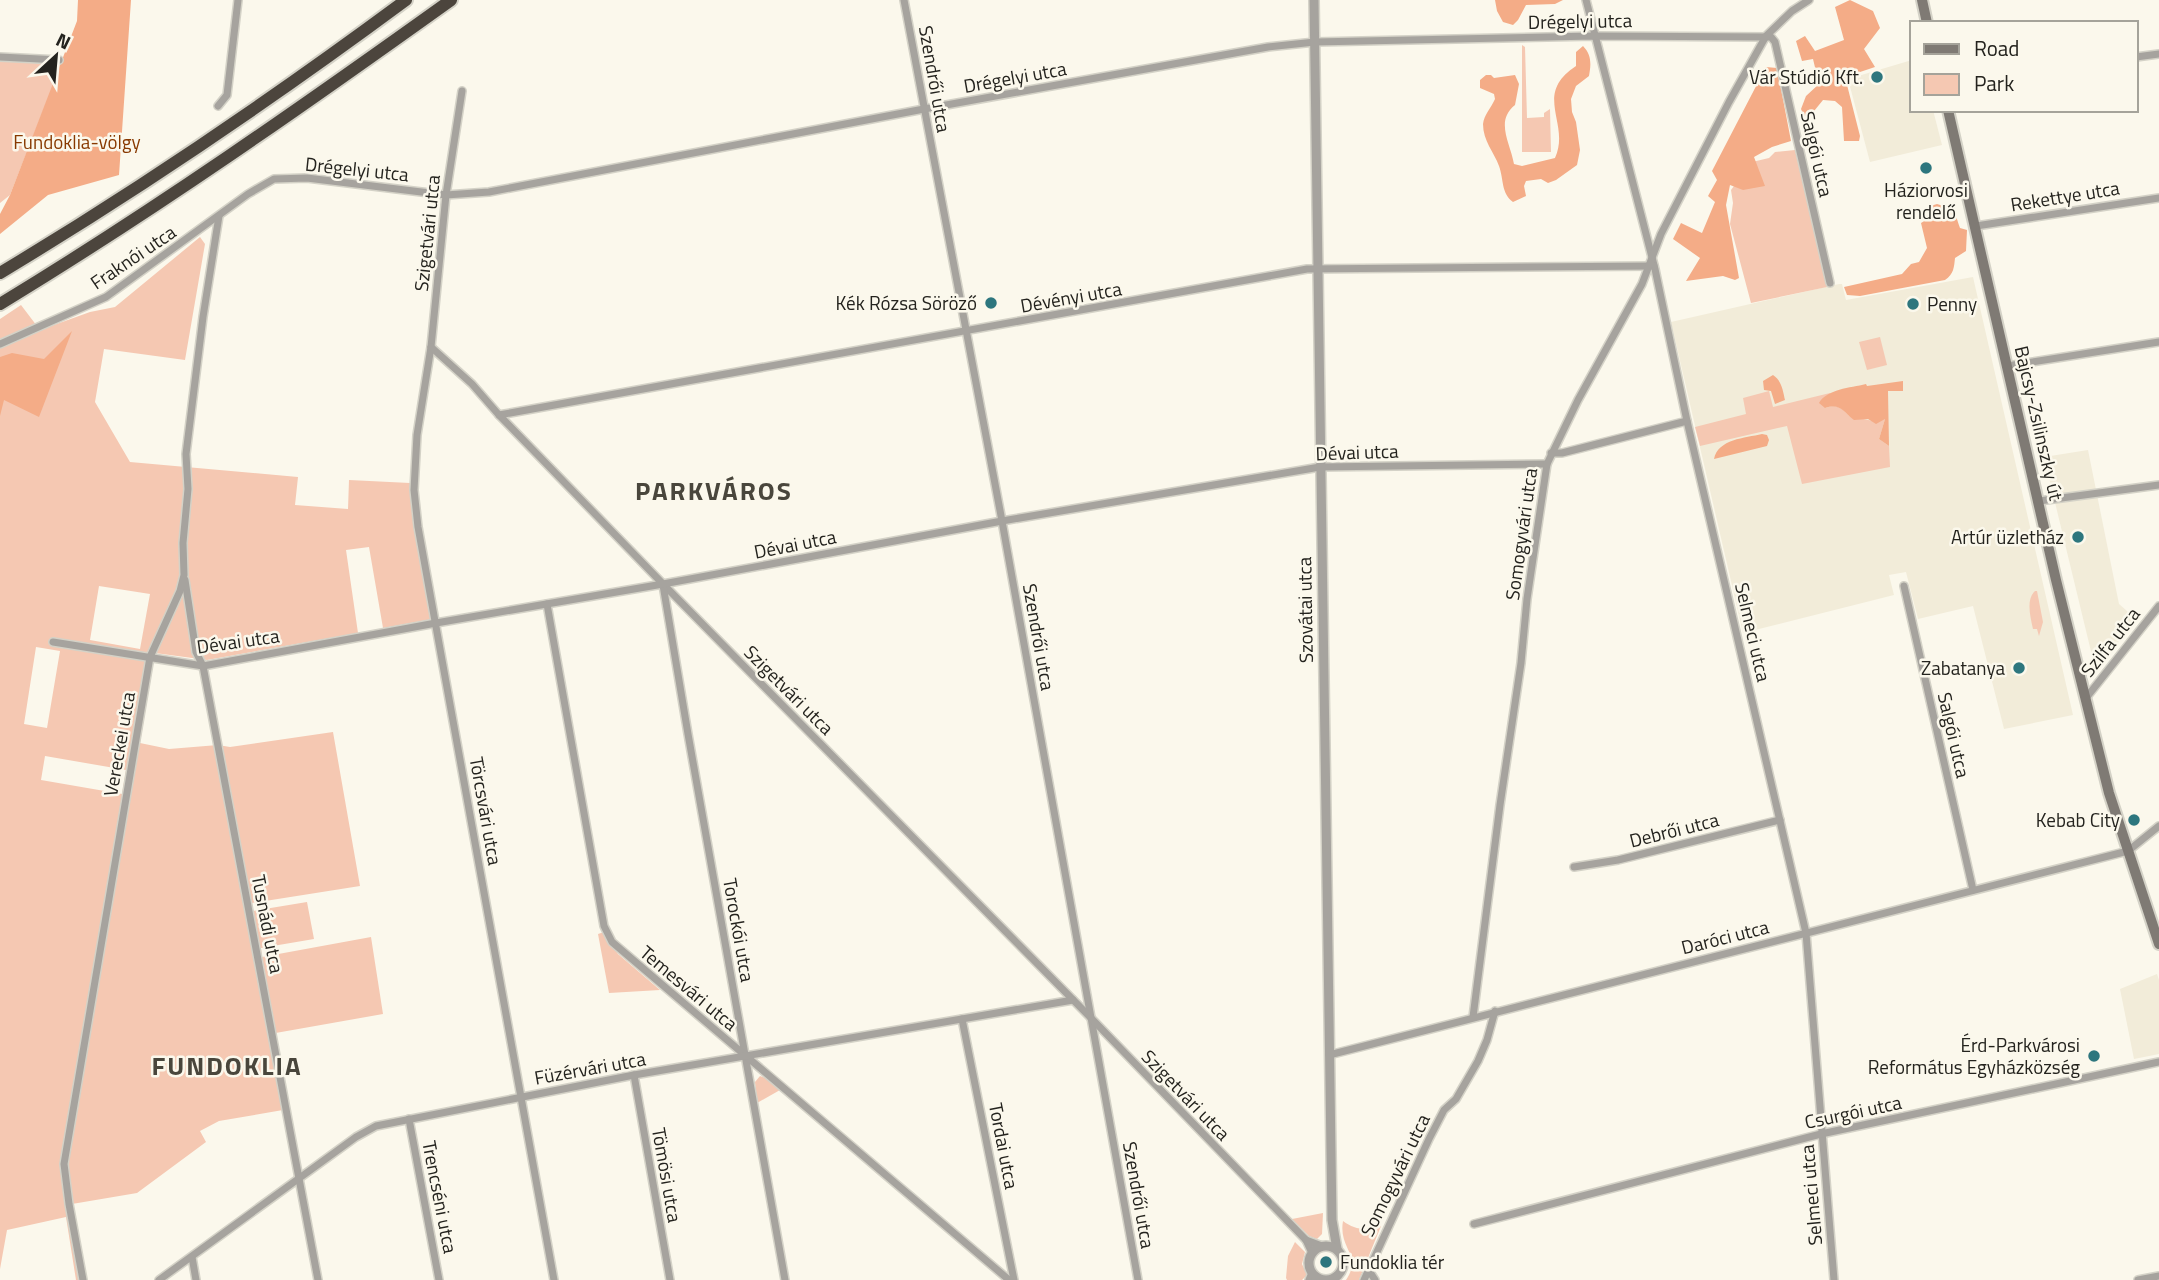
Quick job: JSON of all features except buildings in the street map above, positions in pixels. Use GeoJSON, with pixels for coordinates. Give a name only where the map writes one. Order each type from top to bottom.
{"type":"FeatureCollection","features":[{"type":"Feature","properties":{"kind":"highway"},"geometry":{"type":"LineString","coordinates":[[0,273],[88,219],[250,112],[406,0]]}},
{"type":"Feature","properties":{"kind":"highway"},"geometry":{"type":"LineString","coordinates":[[0,304],[55,271],[273,127],[451,0]]}},
{"type":"Feature","properties":{"kind":"main road"},"geometry":{"type":"LineString","coordinates":[[1922,0],[1927,21]]}},
{"type":"Feature","properties":{"kind":"main road","name":"Bajcsy-Zsilinszky út"},"geometry":{"type":"LineString","coordinates":[[1948,112],[2056,580],[2109,793],[2159,944]]}},
{"type":"Feature","properties":{"kind":"street"},"geometry":{"type":"LineString","coordinates":[[218,106],[227,95],[238,0]]}},
{"type":"Feature","properties":{"kind":"street","name":"Szendrői utca"},"geometry":{"type":"LineString","coordinates":[[904,0],[1002,521],[1138,1280]]}},
{"type":"Feature","properties":{"kind":"street","name":"Szovátai utca"},"geometry":{"type":"LineString","coordinates":[[1314,0],[1332,1220]]}},
{"type":"Feature","properties":{"kind":"street","name":"Selmeci utca"},"geometry":{"type":"LineString","coordinates":[[1586,0],[1651,258],[1806,933],[1834,1280]]}},
{"type":"Feature","properties":{"kind":"street"},"geometry":{"type":"LineString","coordinates":[[1651,258],[1683,190],[1766,36],[1791,11],[1809,0]]}},
{"type":"Feature","properties":{"kind":"street","name":"Drégelyi utca"},"geometry":{"type":"LineString","coordinates":[[274,180],[307,178],[446,195],[489,192],[923,109],[1268,47],[1315,42],[1594,36],[1766,36]]}},
{"type":"Feature","properties":{"kind":"street","name":"Salgói utca"},"geometry":{"type":"LineString","coordinates":[[1766,36],[1775,42],[1830,283]]}},
{"type":"Feature","properties":{"kind":"street"},"geometry":{"type":"LineString","coordinates":[[2138,57],[2159,54]]}},
{"type":"Feature","properties":{"kind":"street"},"geometry":{"type":"LineString","coordinates":[[0,57],[59,60]]}},
{"type":"Feature","properties":{"kind":"street","name":"Szigetvári utca"},"geometry":{"type":"LineString","coordinates":[[462,91],[446,195],[431,347],[472,384],[663,584],[1090,1017],[1306,1240],[1312,1253]]}},
{"type":"Feature","properties":{"kind":"street","name":"Fraknói utca"},"geometry":{"type":"LineString","coordinates":[[0,344],[106,297],[248,194],[274,180]]}},
{"type":"Feature","properties":{"kind":"street","name":"Rekettye utca"},"geometry":{"type":"LineString","coordinates":[[1976,226],[2159,198]]}},
{"type":"Feature","properties":{"kind":"street","name":"Vereckei utca"},"geometry":{"type":"LineString","coordinates":[[83,1280],[64,1164],[150,657],[180,591],[184,575],[183,543],[188,489],[186,454],[219,216]]}},
{"type":"Feature","properties":{"kind":"street","name":"Dévényi utca"},"geometry":{"type":"LineString","coordinates":[[499,415],[965,328],[1317,269],[1651,267]]}},
{"type":"Feature","properties":{"kind":"street","name":"Somogyvári utca"},"geometry":{"type":"LineString","coordinates":[[1474,1017],[1500,805],[1521,663],[1527,598],[1547,464],[1578,400],[1651,267]]}},
{"type":"Feature","properties":{"kind":"street"},"geometry":{"type":"LineString","coordinates":[[2007,366],[2159,342]]}},
{"type":"Feature","properties":{"kind":"street","name":"Törcsvári utca"},"geometry":{"type":"LineString","coordinates":[[431,347],[417,435],[414,490],[554,1280]]}},
{"type":"Feature","properties":{"kind":"street"},"geometry":{"type":"LineString","coordinates":[[1551,453],[1562,453],[1687,421]]}},
{"type":"Feature","properties":{"kind":"street","name":"Dévai utca"},"geometry":{"type":"LineString","coordinates":[[53,642],[203,666],[1002,521],[1320,467],[1547,464]]}},
{"type":"Feature","properties":{"kind":"street"},"geometry":{"type":"LineString","coordinates":[[2039,501],[2159,485]]}},
{"type":"Feature","properties":{"kind":"street","name":"Tusnádi utca"},"geometry":{"type":"LineString","coordinates":[[184,575],[196,652],[203,666],[317,1280]]}},
{"type":"Feature","properties":{"kind":"street","name":"Torockói utca"},"geometry":{"type":"LineString","coordinates":[[663,584],[785,1280]]}},
{"type":"Feature","properties":{"kind":"street","name":"Salgói utca"},"geometry":{"type":"LineString","coordinates":[[1905,586],[1973,890]]}},
{"type":"Feature","properties":{"kind":"street","name":"Temesvári utca"},"geometry":{"type":"LineString","coordinates":[[547,604],[604,926],[618,949],[1011,1280]]}},
{"type":"Feature","properties":{"kind":"street","name":"Szilfa utca"},"geometry":{"type":"LineString","coordinates":[[2087,698],[2159,606]]}},
{"type":"Feature","properties":{"kind":"street","name":"Debrői utca"},"geometry":{"type":"LineString","coordinates":[[1574,867],[1618,860],[1780,820]]}},
{"type":"Feature","properties":{"kind":"street"},"geometry":{"type":"LineString","coordinates":[[2128,851],[2159,826]]}},
{"type":"Feature","properties":{"kind":"street","name":"Daróci utca"},"geometry":{"type":"LineString","coordinates":[[1329,1055],[2128,851]]}},
{"type":"Feature","properties":{"kind":"street","name":"Füzérvári utca"},"geometry":{"type":"LineString","coordinates":[[159,1280],[369,1129],[634,1075],[1073,1000]]}},
{"type":"Feature","properties":{"kind":"street","name":"Somogyvári utca"},"geometry":{"type":"LineString","coordinates":[[1364,1280],[1444,1110],[1456,1099],[1478,1062],[1495,1011]]}},
{"type":"Feature","properties":{"kind":"street","name":"Tordai utca"},"geometry":{"type":"LineString","coordinates":[[962,1019],[1011,1280]]}},
{"type":"Feature","properties":{"kind":"street","name":"Csurgói utca"},"geometry":{"type":"LineString","coordinates":[[1474,1224],[1821,1134],[2159,1062]]}},
{"type":"Feature","properties":{"kind":"street","name":"Tömösi utca"},"geometry":{"type":"LineString","coordinates":[[634,1075],[670,1280]]}},
{"type":"Feature","properties":{"kind":"street","name":"Trencséni utca"},"geometry":{"type":"LineString","coordinates":[[409,1119],[439,1280]]}},
{"type":"Feature","properties":{"kind":"street"},"geometry":{"type":"LineString","coordinates":[[1332,1220],[1343,1265],[1335,1279],[1317,1278],[1309,1263],[1312,1253],[1322,1246],[1332,1220]]}},
{"type":"Feature","properties":{"kind":"street","name":"Szigetvári utca"},"geometry":{"type":"LineString","coordinates":[[1306,1240],[1322,1246]]}},
{"type":"Feature","properties":{"kind":"street"},"geometry":{"type":"LineString","coordinates":[[1322,1246],[1337,1249]]}},
{"type":"Feature","properties":{"kind":"street"},"geometry":{"type":"LineString","coordinates":[[192,1256],[197,1280]]}},
{"type":"Feature","properties":{"kind":"street"},"geometry":{"type":"LineString","coordinates":[[1367,1269],[1375,1280]]}},
{"type":"Feature","properties":{"kind":"street"},"geometry":{"type":"LineString","coordinates":[[2138,1280],[2159,1276]]}},
{"type":"Feature","properties":{"kind":"shaded area"},"geometry":{"type":"Polygon","coordinates":[[[1910,61],[1910,112],[1934,112],[1942,145],[1870,162],[1848,79],[1910,61]]]}},
{"type":"Feature","properties":{"kind":"shaded area"},"geometry":{"type":"Polygon","coordinates":[[[1973,277],[2073,715],[2004,729],[1973,606],[1918,619],[1906,572],[1889,575],[1894,595],[1743,633],[1671,322],[1839,284],[1842,284],[1846,300],[1973,277]]]}},
{"type":"Feature","properties":{"kind":"shaded area"},"geometry":{"type":"Polygon","coordinates":[[[2088,450],[2119,604],[2136,619],[2096,672],[2044,457],[2088,450]]]}},
{"type":"Feature","properties":{"kind":"shaded area"},"geometry":{"type":"Polygon","coordinates":[[[2157,974],[2159,1054],[2134,1059],[2120,989],[2157,974]]]}},
{"type":"Feature","properties":{"kind":"green space","name":"Fundoklia-völgy"},"geometry":{"type":"Polygon","coordinates":[[[78,0],[131,0],[119,175],[48,195],[0,234],[0,214],[10,195],[77,21],[78,0]]]}},
{"type":"Feature","properties":{"kind":"green space"},"geometry":{"type":"Polygon","coordinates":[[[1495,0],[1563,0],[1555,4],[1526,5],[1513,25],[1503,22],[1495,0]]]}},
{"type":"Feature","properties":{"kind":"green space"},"geometry":{"type":"Polygon","coordinates":[[[1850,0],[1873,11],[1880,28],[1864,49],[1875,67],[1845,77],[1859,141],[1844,141],[1842,107],[1835,101],[1823,100],[1810,116],[1805,118],[1801,109],[1806,96],[1819,84],[1813,59],[1802,61],[1796,41],[1805,36],[1815,51],[1844,40],[1835,7],[1850,0]]]}},
{"type":"Feature","properties":{"kind":"green space"},"geometry":{"type":"Polygon","coordinates":[[[1522,45],[1525,47],[1527,118],[1544,117],[1544,113],[1550,109],[1551,152],[1522,152],[1522,45]]]}},
{"type":"Feature","properties":{"kind":"green space"},"geometry":{"type":"Polygon","coordinates":[[[1583,46],[1590,60],[1589,76],[1576,86],[1571,99],[1580,150],[1577,165],[1548,183],[1541,179],[1526,181],[1526,196],[1513,202],[1505,190],[1499,166],[1485,136],[1483,124],[1495,99],[1494,94],[1480,88],[1480,80],[1486,75],[1494,78],[1515,75],[1519,84],[1515,105],[1509,111],[1505,125],[1514,164],[1522,166],[1555,158],[1559,145],[1554,99],[1556,88],[1563,77],[1576,66],[1576,52],[1583,46]]]}},
{"type":"Feature","properties":{"kind":"green space"},"geometry":{"type":"Polygon","coordinates":[[[0,59],[61,65],[10,195],[0,203],[0,59]]]}},
{"type":"Feature","properties":{"kind":"green space"},"geometry":{"type":"Polygon","coordinates":[[[1766,67],[1777,68],[1791,141],[1754,157],[1765,186],[1743,190],[1730,185],[1726,205],[1739,278],[1735,280],[1723,276],[1686,281],[1700,258],[1673,239],[1681,223],[1702,233],[1715,202],[1708,196],[1717,180],[1712,171],[1766,67]]]}},
{"type":"Feature","properties":{"kind":"green space"},"geometry":{"type":"Polygon","coordinates":[[[1795,150],[1827,287],[1751,303],[1730,224],[1733,203],[1731,190],[1752,162],[1769,158],[1775,152],[1795,150]]]}},
{"type":"Feature","properties":{"kind":"green space"},"geometry":{"type":"Polygon","coordinates":[[[1937,204],[1953,212],[1960,228],[1967,230],[1966,251],[1955,258],[1948,278],[1860,296],[1847,295],[1844,287],[1902,274],[1911,264],[1919,262],[1927,248],[1921,223],[1926,220],[1924,208],[1937,204]]]}},
{"type":"Feature","properties":{"kind":"green space"},"geometry":{"type":"Polygon","coordinates":[[[200,237],[205,244],[185,360],[104,349],[95,402],[130,462],[298,477],[295,505],[348,509],[349,480],[410,483],[433,619],[383,628],[369,547],[346,550],[358,633],[207,660],[155,653],[140,743],[169,749],[218,745],[230,747],[333,732],[360,886],[252,903],[253,911],[307,902],[314,939],[261,948],[262,957],[371,937],[383,1014],[270,1034],[283,1110],[219,1121],[200,1131],[206,1142],[137,1193],[72,1204],[87,1280],[76,1280],[66,1217],[7,1230],[0,1269],[0,319],[21,305],[40,330],[90,312],[115,307],[200,237]],[[99,586],[90,640],[140,649],[150,594],[99,586]],[[36,647],[24,724],[47,728],[60,651],[36,647]],[[45,756],[41,780],[122,794],[126,770],[45,756]]]}},
{"type":"Feature","properties":{"kind":"green space"},"geometry":{"type":"Polygon","coordinates":[[[72,331],[39,417],[4,400],[0,416],[0,357],[12,353],[44,359],[72,331]]]}},
{"type":"Feature","properties":{"kind":"green space"},"geometry":{"type":"Polygon","coordinates":[[[1880,337],[1887,365],[1867,370],[1859,342],[1880,337]]]}},
{"type":"Feature","properties":{"kind":"green space"},"geometry":{"type":"Polygon","coordinates":[[[1773,375],[1780,383],[1785,400],[1775,404],[1771,391],[1764,390],[1763,381],[1773,375]]]}},
{"type":"Feature","properties":{"kind":"green space"},"geometry":{"type":"Polygon","coordinates":[[[1903,381],[1903,391],[1888,391],[1889,446],[1879,439],[1885,419],[1876,424],[1868,419],[1854,420],[1838,407],[1825,408],[1819,403],[1827,395],[1840,390],[1866,384],[1903,381]]]}},
{"type":"Feature","properties":{"kind":"green space"},"geometry":{"type":"Polygon","coordinates":[[[1769,391],[1773,407],[1830,393],[1825,408],[1839,407],[1849,416],[1873,421],[1885,419],[1879,439],[1889,446],[1890,467],[1802,484],[1787,426],[1700,446],[1695,427],[1746,414],[1743,398],[1769,391]]]}},
{"type":"Feature","properties":{"kind":"green space"},"geometry":{"type":"Polygon","coordinates":[[[1767,435],[1767,446],[1714,459],[1726,443],[1767,435]]]}},
{"type":"Feature","properties":{"kind":"green space"},"geometry":{"type":"Polygon","coordinates":[[[2035,591],[2043,622],[2039,636],[2037,629],[2033,629],[2030,613],[2030,598],[2035,591]]]}},
{"type":"Feature","properties":{"kind":"green space"},"geometry":{"type":"Polygon","coordinates":[[[604,932],[618,954],[660,990],[609,993],[598,934],[604,932]]]}},
{"type":"Feature","properties":{"kind":"green space"},"geometry":{"type":"Polygon","coordinates":[[[760,1076],[768,1079],[780,1090],[757,1103],[755,1082],[760,1076]]]}},
{"type":"Feature","properties":{"kind":"green space"},"geometry":{"type":"Polygon","coordinates":[[[1323,1213],[1322,1234],[1317,1239],[1309,1236],[1292,1219],[1323,1213]]]}},
{"type":"Feature","properties":{"kind":"green space"},"geometry":{"type":"Polygon","coordinates":[[[1343,1221],[1361,1229],[1381,1226],[1359,1280],[1346,1280],[1352,1264],[1342,1231],[1343,1221]]]}},
{"type":"Feature","properties":{"kind":"green space"},"geometry":{"type":"Polygon","coordinates":[[[1295,1242],[1305,1252],[1302,1264],[1307,1275],[1302,1280],[1287,1280],[1288,1256],[1295,1242]]]}},
{"type":"Feature","properties":{"kind":"place","name":"Vár Stúdió Kft."},"geometry":{"type":"Point","coordinates":[1877,77]}},
{"type":"Feature","properties":{"kind":"place","name":"Háziorvosi rendelő"},"geometry":{"type":"Point","coordinates":[1926,168]}},
{"type":"Feature","properties":{"kind":"place","name":"Kék Rózsa Söröző"},"geometry":{"type":"Point","coordinates":[991,303]}},
{"type":"Feature","properties":{"kind":"place","name":"Penny"},"geometry":{"type":"Point","coordinates":[1913,304]}},
{"type":"Feature","properties":{"kind":"place","name":"Artúr üzletház"},"geometry":{"type":"Point","coordinates":[2078,537]}},
{"type":"Feature","properties":{"kind":"place","name":"Zabatanya"},"geometry":{"type":"Point","coordinates":[2019,668]}},
{"type":"Feature","properties":{"kind":"place","name":"Kebab City"},"geometry":{"type":"Point","coordinates":[2134,820]}},
{"type":"Feature","properties":{"kind":"place","name":"Érd-Parkvárosi Református Egyházközség"},"geometry":{"type":"Point","coordinates":[2094,1056]}},
{"type":"Feature","properties":{"kind":"place","name":"Fundoklia tér"},"geometry":{"type":"Point","coordinates":[1326,1262]}},
{"type":"Feature","properties":{"kind":"district","name":"PARKVÁROS"},"geometry":{"type":"Point","coordinates":[714,491]}},
{"type":"Feature","properties":{"kind":"district","name":"FUNDOKLIA"},"geometry":{"type":"Point","coordinates":[227,1066]}}]}
